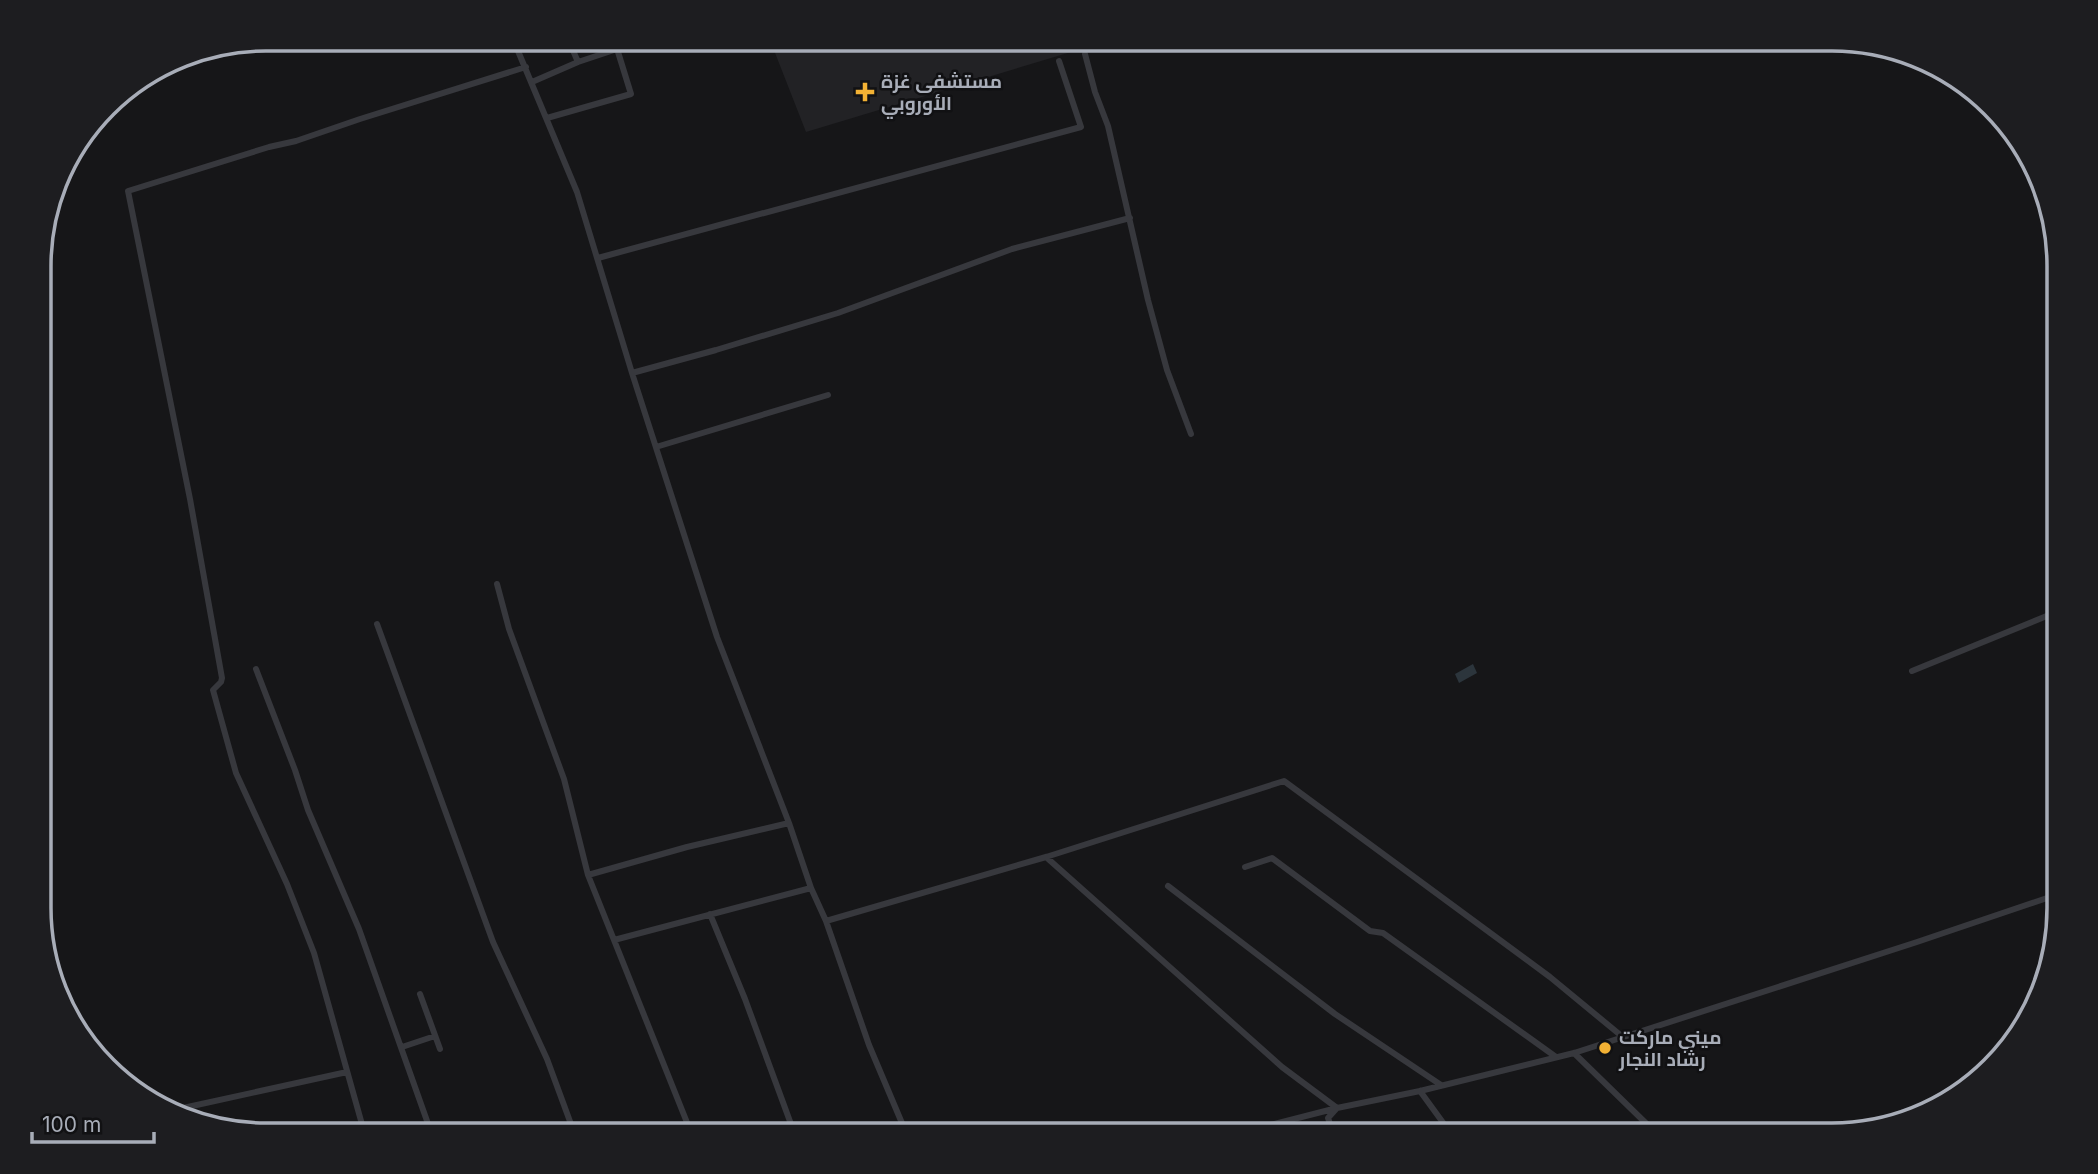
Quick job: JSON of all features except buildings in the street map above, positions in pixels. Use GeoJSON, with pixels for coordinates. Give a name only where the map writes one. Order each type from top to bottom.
{"type":"FeatureCollection","features":[{"type":"Feature","properties":{"kind":"street"},"geometry":{"type":"LineString","coordinates":[[519,51],[577,192],[717,637],[789,822],[811,888],[826,921],[869,1045],[902,1123]]}},
{"type":"Feature","properties":{"kind":"street"},"geometry":{"type":"LineString","coordinates":[[573,51],[578,62]]}},
{"type":"Feature","properties":{"kind":"street"},"geometry":{"type":"LineString","coordinates":[[532,82],[611,51]]}},
{"type":"Feature","properties":{"kind":"street"},"geometry":{"type":"LineString","coordinates":[[547,118],[631,94],[618,51]]}},
{"type":"Feature","properties":{"kind":"street"},"geometry":{"type":"LineString","coordinates":[[1085,54],[1108,126],[1167,370],[1191,434]]}},
{"type":"Feature","properties":{"kind":"street"},"geometry":{"type":"LineString","coordinates":[[598,258],[1081,127],[1059,61]]}},
{"type":"Feature","properties":{"kind":"street"},"geometry":{"type":"LineString","coordinates":[[362,1123],[314,953],[287,884],[236,773],[213,690],[222,678],[190,499],[128,191],[269,146],[296,141],[526,67]]}},
{"type":"Feature","properties":{"kind":"street"},"geometry":{"type":"LineString","coordinates":[[632,373],[838,313],[1012,249],[1130,218]]}},
{"type":"Feature","properties":{"kind":"street"},"geometry":{"type":"LineString","coordinates":[[656,447],[828,395]]}},
{"type":"Feature","properties":{"kind":"street"},"geometry":{"type":"LineString","coordinates":[[497,584],[509,629],[565,779],[588,875],[687,1123]]}},
{"type":"Feature","properties":{"kind":"street"},"geometry":{"type":"LineString","coordinates":[[1912,671],[2047,616]]}},
{"type":"Feature","properties":{"kind":"street"},"geometry":{"type":"LineString","coordinates":[[377,624],[493,942],[547,1059],[571,1123]]}},
{"type":"Feature","properties":{"kind":"street"},"geometry":{"type":"LineString","coordinates":[[256,669],[308,810],[359,929],[428,1123]]}},
{"type":"Feature","properties":{"kind":"street"},"geometry":{"type":"LineString","coordinates":[[826,921],[1046,857],[1284,781],[1550,977],[1625,1038]]}},
{"type":"Feature","properties":{"kind":"street"},"geometry":{"type":"LineString","coordinates":[[588,875],[789,822]]}},
{"type":"Feature","properties":{"kind":"street"},"geometry":{"type":"LineString","coordinates":[[1046,857],[1282,1067],[1337,1108]]}},
{"type":"Feature","properties":{"kind":"street"},"geometry":{"type":"LineString","coordinates":[[1245,867],[1272,858],[1370,931],[1383,933],[1556,1057]]}},
{"type":"Feature","properties":{"kind":"street"},"geometry":{"type":"LineString","coordinates":[[1168,886],[1335,1014],[1441,1085]]}},
{"type":"Feature","properties":{"kind":"street"},"geometry":{"type":"LineString","coordinates":[[614,940],[811,888]]}},
{"type":"Feature","properties":{"kind":"street"},"geometry":{"type":"LineString","coordinates":[[1278,1123],[1574,1053],[2047,898]]}},
{"type":"Feature","properties":{"kind":"street"},"geometry":{"type":"LineString","coordinates":[[710,914],[791,1123]]}},
{"type":"Feature","properties":{"kind":"street"},"geometry":{"type":"LineString","coordinates":[[420,994],[440,1049]]}},
{"type":"Feature","properties":{"kind":"street"},"geometry":{"type":"LineString","coordinates":[[402,1047],[435,1036]]}},
{"type":"Feature","properties":{"kind":"street"},"geometry":{"type":"LineString","coordinates":[[1574,1053],[1646,1123]]}},
{"type":"Feature","properties":{"kind":"street"},"geometry":{"type":"LineString","coordinates":[[185,1108],[347,1072]]}},
{"type":"Feature","properties":{"kind":"street"},"geometry":{"type":"LineString","coordinates":[[1420,1091],[1443,1123]]}},
{"type":"Feature","properties":{"kind":"street"},"geometry":{"type":"LineString","coordinates":[[1330,1123],[1328,1118],[1337,1108]]}},
{"type":"Feature","properties":{"kind":"shaded area","name":"مستشفى غزة الأوروبي"},"geometry":{"type":"Polygon","coordinates":[[[774,51],[1071,51],[1071,52],[806,132],[774,51]]]}},
{"type":"Feature","properties":{"kind":"shaded area"},"geometry":{"type":"Polygon","coordinates":[[[1473,664],[1477,673],[1459,683],[1455,674],[1473,664]]]}},
{"type":"Feature","properties":{"kind":"place","name":"مستشفى غزة الأوروبي"},"geometry":{"type":"Point","coordinates":[865,92]}},
{"type":"Feature","properties":{"kind":"place","name":"ميني ماركت رشاد النجار"},"geometry":{"type":"Point","coordinates":[1605,1048]}}]}
